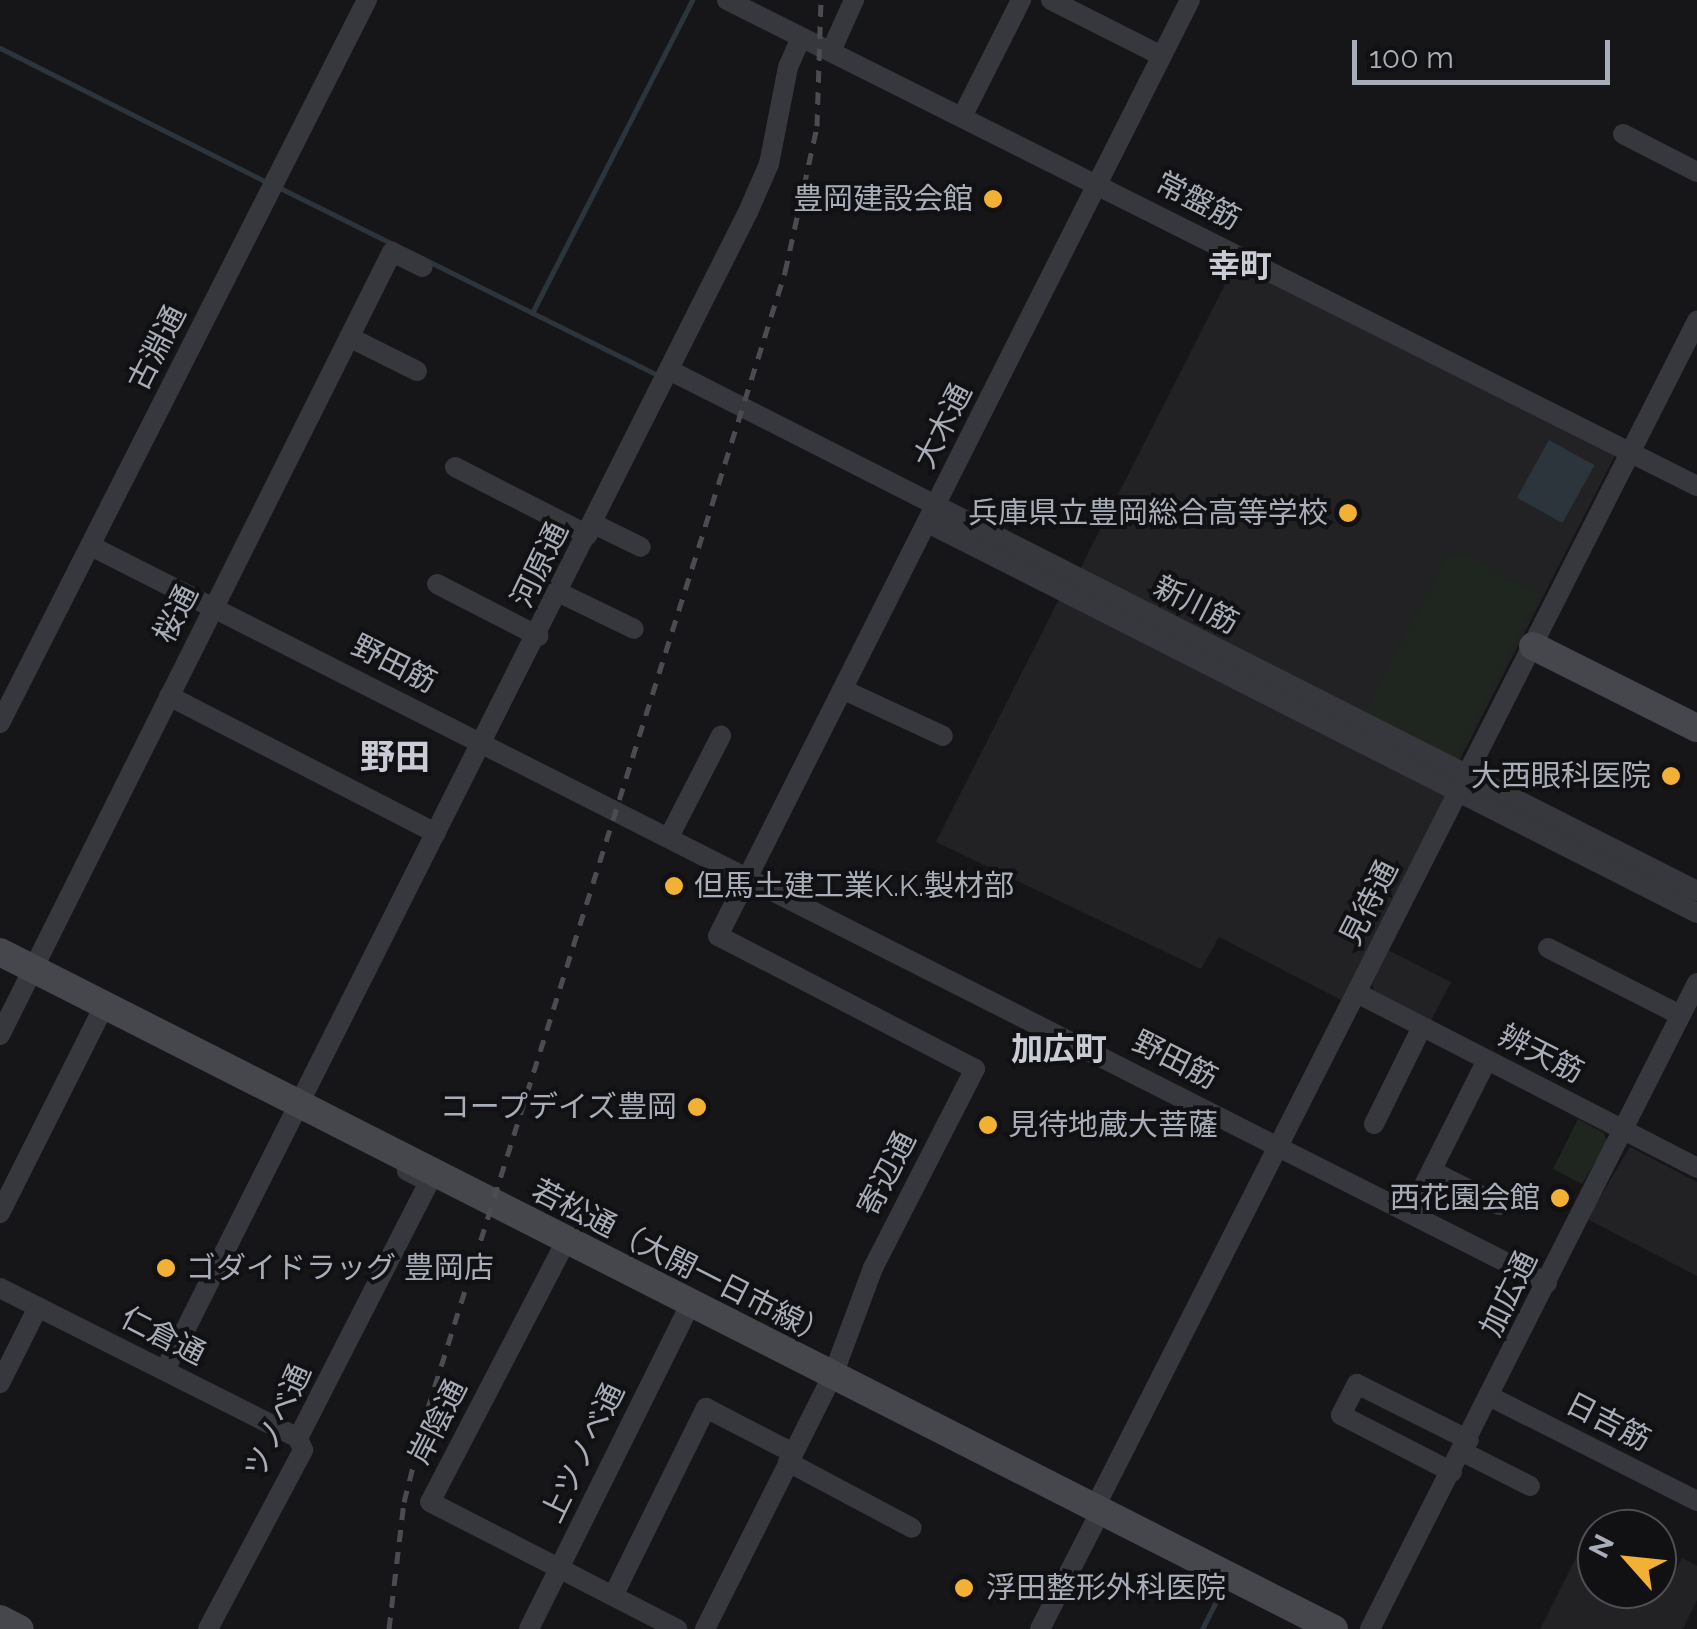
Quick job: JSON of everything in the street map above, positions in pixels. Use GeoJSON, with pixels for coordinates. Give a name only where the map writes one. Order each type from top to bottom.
{"type":"FeatureCollection","features":[{"type":"Feature","properties":{"kind":"street","name":"古淵通"},"geometry":{"type":"LineString","coordinates":[[0,722],[367,0]]}},
{"type":"Feature","properties":{"kind":"street","name":"常盤筋"},"geometry":{"type":"LineString","coordinates":[[726,0],[801,38],[832,49],[1697,486]]}},
{"type":"Feature","properties":{"kind":"street"},"geometry":{"type":"LineString","coordinates":[[832,49],[854,0]]}},
{"type":"Feature","properties":{"kind":"street"},"geometry":{"type":"LineString","coordinates":[[963,115],[1020,0]]}},
{"type":"Feature","properties":{"kind":"street"},"geometry":{"type":"LineString","coordinates":[[1051,0],[1162,56]]}},
{"type":"Feature","properties":{"kind":"street","name":"大木通"},"geometry":{"type":"LineString","coordinates":[[748,878],[1190,0]]}},
{"type":"Feature","properties":{"kind":"street","name":"河原通"},"geometry":{"type":"LineString","coordinates":[[165,1370],[293,1110],[538,636],[769,164],[788,67],[801,38]]}},
{"type":"Feature","properties":{"kind":"street"},"geometry":{"type":"LineString","coordinates":[[1623,134],[1697,172]]}},
{"type":"Feature","properties":{"kind":"street","name":"桜通"},"geometry":{"type":"LineString","coordinates":[[0,1035],[392,252],[423,267]]}},
{"type":"Feature","properties":{"kind":"street","name":"見待通"},"geometry":{"type":"LineString","coordinates":[[1040,1629],[1278,1146],[1697,321]]}},
{"type":"Feature","properties":{"kind":"street"},"geometry":{"type":"LineString","coordinates":[[348,338],[417,372]]}},
{"type":"Feature","properties":{"kind":"street","name":"新川筋"},"geometry":{"type":"LineString","coordinates":[[669,370],[932,514],[1463,784],[1697,913]]}},
{"type":"Feature","properties":{"kind":"street"},"geometry":{"type":"LineString","coordinates":[[455,467],[591,530],[642,547]]}},
{"type":"Feature","properties":{"kind":"street","name":"野田筋"},"geometry":{"type":"LineString","coordinates":[[90,546],[1547,1283]]}},
{"type":"Feature","properties":{"kind":"street"},"geometry":{"type":"LineString","coordinates":[[437,584],[538,636]]}},
{"type":"Feature","properties":{"kind":"street"},"geometry":{"type":"LineString","coordinates":[[560,592],[634,629]]}},
{"type":"Feature","properties":{"kind":"street"},"geometry":{"type":"LineString","coordinates":[[1533,646],[1697,728]]}},
{"type":"Feature","properties":{"kind":"street"},"geometry":{"type":"LineString","coordinates":[[844,690],[943,736]]}},
{"type":"Feature","properties":{"kind":"street"},"geometry":{"type":"LineString","coordinates":[[169,696],[436,833]]}},
{"type":"Feature","properties":{"kind":"street"},"geometry":{"type":"LineString","coordinates":[[669,838],[722,736]]}},
{"type":"Feature","properties":{"kind":"street","name":"新川筋"},"geometry":{"type":"LineString","coordinates":[[1463,784],[1697,891]]}},
{"type":"Feature","properties":{"kind":"street","name":"寄辺通"},"geometry":{"type":"LineString","coordinates":[[704,1629],[833,1375],[873,1268],[975,1068],[718,936],[748,878]]}},
{"type":"Feature","properties":{"kind":"street"},"geometry":{"type":"LineString","coordinates":[[1548,948],[1680,1016]]}},
{"type":"Feature","properties":{"kind":"street","name":"若松通（大開一日市線）"},"geometry":{"type":"LineString","coordinates":[[0,952],[293,1110],[691,1303],[1096,1513],[1334,1629]]}},
{"type":"Feature","properties":{"kind":"street","name":"加広通"},"geometry":{"type":"LineString","coordinates":[[1370,1629],[1491,1397],[1697,983]]}},
{"type":"Feature","properties":{"kind":"street","name":"辨天筋"},"geometry":{"type":"LineString","coordinates":[[1357,993],[1697,1168]]}},
{"type":"Feature","properties":{"kind":"street"},"geometry":{"type":"LineString","coordinates":[[0,1213],[104,1006]]}},
{"type":"Feature","properties":{"kind":"street"},"geometry":{"type":"LineString","coordinates":[[1374,1124],[1422,1027]]}},
{"type":"Feature","properties":{"kind":"street"},"geometry":{"type":"LineString","coordinates":[[1410,1213],[1487,1060]]}},
{"type":"Feature","properties":{"kind":"street","name":"ツノベ通"},"geometry":{"type":"LineString","coordinates":[[208,1629],[303,1450],[298,1438],[429,1182],[293,1110]]}},
{"type":"Feature","properties":{"kind":"street"},"geometry":{"type":"LineString","coordinates":[[1432,1171],[1499,1205]]}},
{"type":"Feature","properties":{"kind":"street","name":"岸陰通"},"geometry":{"type":"LineString","coordinates":[[559,1569],[430,1502],[566,1241]]}},
{"type":"Feature","properties":{"kind":"street","name":"仁倉通"},"geometry":{"type":"LineString","coordinates":[[0,1288],[298,1438]]}},
{"type":"Feature","properties":{"kind":"street","name":"上ツノベ通"},"geometry":{"type":"LineString","coordinates":[[529,1629],[691,1303]]}},
{"type":"Feature","properties":{"kind":"street"},"geometry":{"type":"LineString","coordinates":[[0,1383],[38,1308]]}},
{"type":"Feature","properties":{"kind":"street"},"geometry":{"type":"LineString","coordinates":[[1452,1472],[1341,1415],[1356,1384],[1530,1486]]}},
{"type":"Feature","properties":{"kind":"street","name":"日吉筋"},"geometry":{"type":"LineString","coordinates":[[1491,1397],[1697,1501]]}},
{"type":"Feature","properties":{"kind":"street"},"geometry":{"type":"LineString","coordinates":[[613,1596],[706,1408],[912,1528]]}},
{"type":"Feature","properties":{"kind":"street"},"geometry":{"type":"LineString","coordinates":[[559,1569],[677,1629]]}},
{"type":"Feature","properties":{"kind":"street"},"geometry":{"type":"LineString","coordinates":[[0,1619],[20,1629]]}},
{"type":"Feature","properties":{"kind":"shaded area","name":"兵庫県立豊岡総合高等学校"},"geometry":{"type":"Polygon","coordinates":[[[1237,261],[1616,454],[1457,766],[1078,573],[1237,261]]]}},
{"type":"Feature","properties":{"kind":"shaded area"},"geometry":{"type":"Polygon","coordinates":[[[1549,440],[1594,465],[1562,523],[1517,498],[1549,440]]]}},
{"type":"Feature","properties":{"kind":"shaded area"},"geometry":{"type":"Polygon","coordinates":[[[1460,552],[1540,594],[1456,761],[1364,715],[1445,558],[1460,552]]]}},
{"type":"Feature","properties":{"kind":"shaded area","name":"兵庫県立豊岡総合高等学校"},"geometry":{"type":"Polygon","coordinates":[[[1059,599],[1446,794],[1341,1000],[1219,937],[1201,969],[936,842],[1059,599]]]}},
{"type":"Feature","properties":{"kind":"shaded area"},"geometry":{"type":"Polygon","coordinates":[[[1388,950],[1451,982],[1431,1021],[1375,993],[1372,984],[1388,950]]]}},
{"type":"Feature","properties":{"kind":"shaded area"},"geometry":{"type":"Polygon","coordinates":[[[1578,1119],[1604,1133],[1607,1142],[1582,1184],[1553,1169],[1578,1119]]]}},
{"type":"Feature","properties":{"kind":"shaded area"},"geometry":{"type":"Polygon","coordinates":[[[1630,1147],[1697,1182],[1697,1276],[1587,1219],[1630,1147]]]}},
{"type":"Feature","properties":{"kind":"shaded area"},"geometry":{"type":"Polygon","coordinates":[[[1577,1556],[1577,1609],[1677,1609],[1677,1568],[1682,1558],[1697,1566],[1697,1600],[1683,1629],[1540,1629],[1577,1556]]]}},
{"type":"Feature","properties":{"kind":"waterway"},"geometry":{"type":"LineString","coordinates":[[532,313],[692,0]]}},
{"type":"Feature","properties":{"kind":"waterway"},"geometry":{"type":"LineString","coordinates":[[0,48],[270,184]]}},
{"type":"Feature","properties":{"kind":"waterway"},"geometry":{"type":"LineString","coordinates":[[280,188],[395,245]]}},
{"type":"Feature","properties":{"kind":"waterway"},"geometry":{"type":"LineString","coordinates":[[428,261],[660,376]]}},
{"type":"Feature","properties":{"kind":"waterway"},"geometry":{"type":"LineString","coordinates":[[1202,1629],[1219,1595]]}},
{"type":"Feature","properties":{"kind":"railway"},"geometry":{"type":"LineString","coordinates":[[389,1629],[404,1502],[428,1408],[785,272],[817,126],[821,0]]}},
{"type":"Feature","properties":{"kind":"place","name":"豊岡建設会館"},"geometry":{"type":"Point","coordinates":[993,199]}},
{"type":"Feature","properties":{"kind":"place","name":"兵庫県立豊岡総合高等学校"},"geometry":{"type":"Point","coordinates":[1348,513]}},
{"type":"Feature","properties":{"kind":"place","name":"大西眼科医院"},"geometry":{"type":"Point","coordinates":[1671,776]}},
{"type":"Feature","properties":{"kind":"place","name":"但馬土建工業K.K.製材部"},"geometry":{"type":"Point","coordinates":[674,886]}},
{"type":"Feature","properties":{"kind":"place","name":"コープデイズ豊岡"},"geometry":{"type":"Point","coordinates":[697,1107]}},
{"type":"Feature","properties":{"kind":"place","name":"見待地蔵大菩薩"},"geometry":{"type":"Point","coordinates":[988,1125]}},
{"type":"Feature","properties":{"kind":"place","name":"西花園会館"},"geometry":{"type":"Point","coordinates":[1560,1198]}},
{"type":"Feature","properties":{"kind":"place","name":"ゴダイドラッグ 豊岡店"},"geometry":{"type":"Point","coordinates":[166,1268]}},
{"type":"Feature","properties":{"kind":"place","name":"浮田整形外科医院"},"geometry":{"type":"Point","coordinates":[964,1588]}},
{"type":"Feature","properties":{"kind":"district","name":"幸町"},"geometry":{"type":"Point","coordinates":[1240,266]}},
{"type":"Feature","properties":{"kind":"district","name":"野田"},"geometry":{"type":"Point","coordinates":[395,757]}},
{"type":"Feature","properties":{"kind":"district","name":"加広町"},"geometry":{"type":"Point","coordinates":[1059,1049]}}]}
